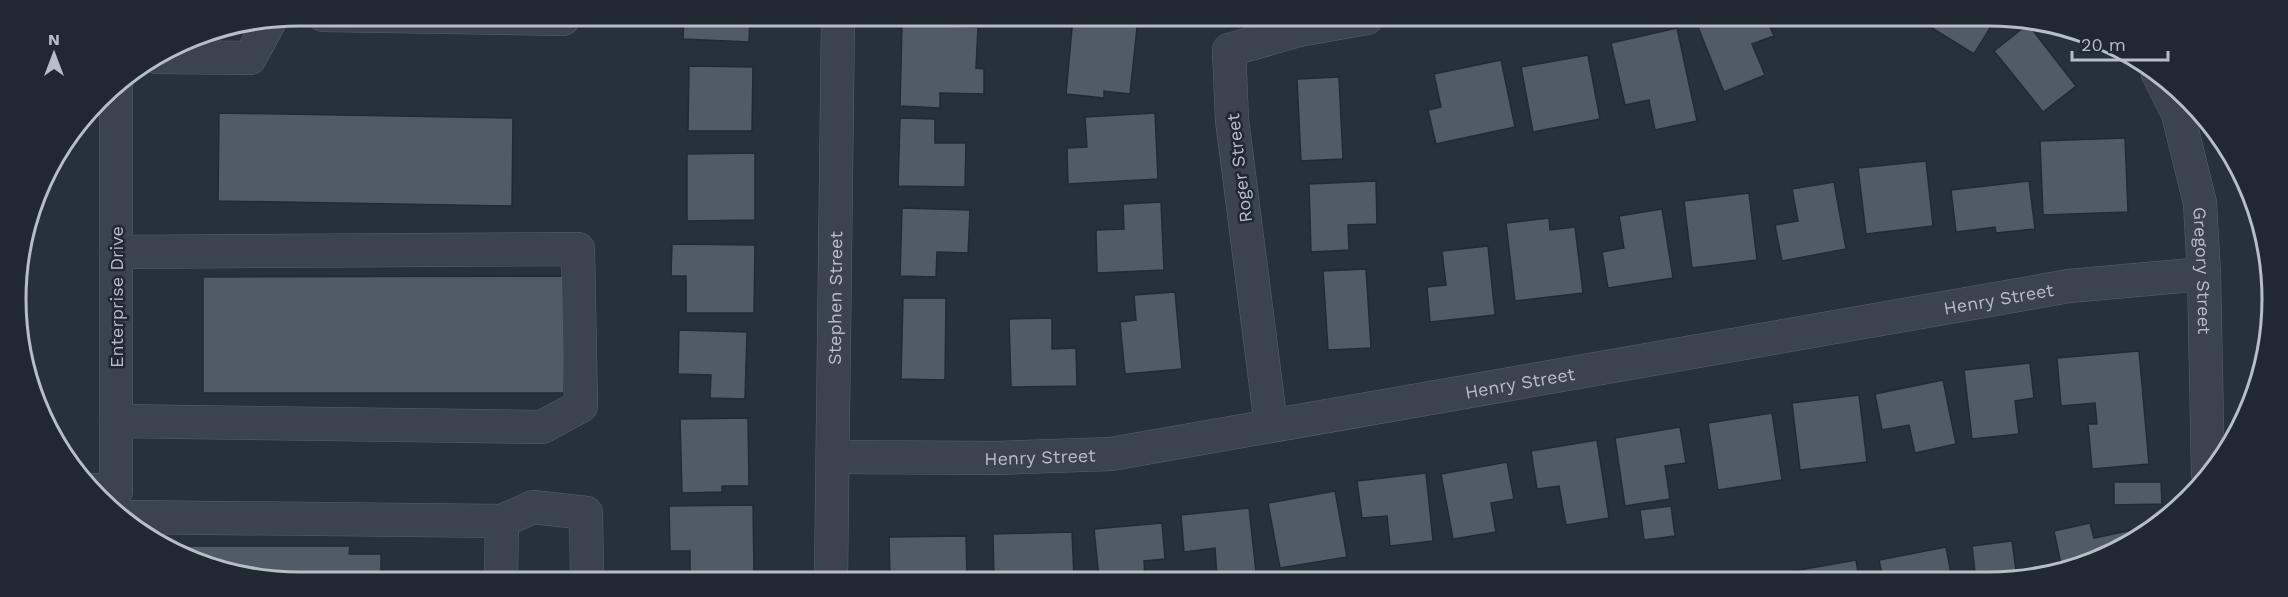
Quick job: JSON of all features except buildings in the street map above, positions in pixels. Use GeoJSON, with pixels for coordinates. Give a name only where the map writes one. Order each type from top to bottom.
{"type":"FeatureCollection","features":[{"type":"Feature","properties":{"kind":"street","name":"Stephen Street"},"geometry":{"type":"LineString","coordinates":[[831,572],[838,26]]}},
{"type":"Feature","properties":{"kind":"street","name":"Roger Street"},"geometry":{"type":"LineString","coordinates":[[1271,425],[1232,120],[1229,50],[1299,30],[1322,26]]}},
{"type":"Feature","properties":{"kind":"street"},"geometry":{"type":"LineString","coordinates":[[172,57],[250,58],[266,28]]}},
{"type":"Feature","properties":{"kind":"street","name":"Gregory Street"},"geometry":{"type":"LineString","coordinates":[[2166,90],[2178,114],[2200,203],[2204,274],[2208,462]]}},
{"type":"Feature","properties":{"kind":"street","name":"Enterprise Drive"},"geometry":{"type":"LineString","coordinates":[[111,99],[116,252],[116,421],[113,499]]}},
{"type":"Feature","properties":{"kind":"street"},"geometry":{"type":"LineString","coordinates":[[116,252],[578,249],[580,406],[542,427],[116,421]]}},
{"type":"Feature","properties":{"kind":"street","name":"Henry Street"},"geometry":{"type":"LineString","coordinates":[[833,457],[997,458],[1111,454],[2069,286],[2204,274]]}},
{"type":"Feature","properties":{"kind":"street"},"geometry":{"type":"LineString","coordinates":[[115,501],[502,521],[533,507],[586,513],[586,572]]}},
{"type":"Feature","properties":{"kind":"street"},"geometry":{"type":"LineString","coordinates":[[501,572],[502,521]]}}]}
